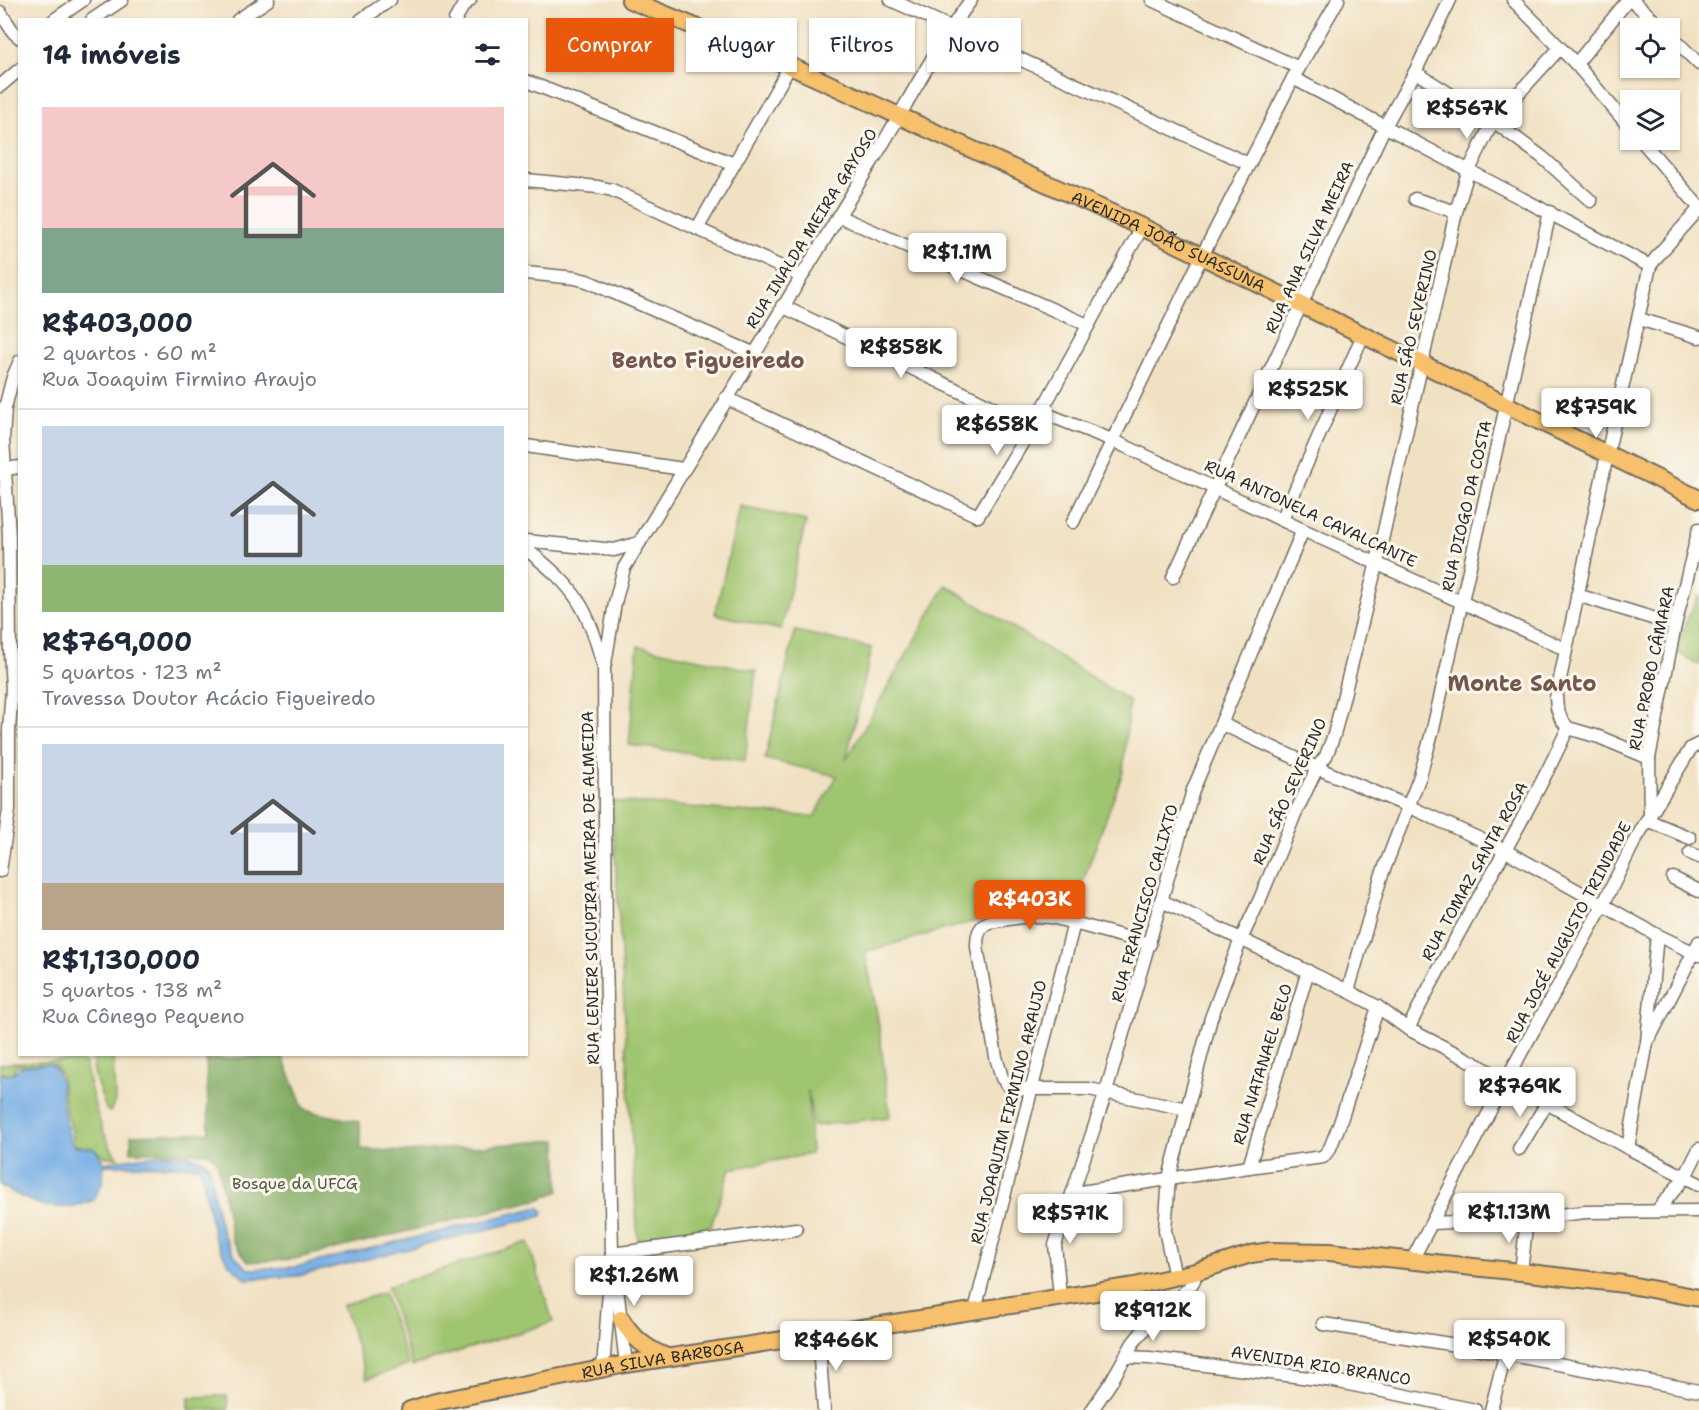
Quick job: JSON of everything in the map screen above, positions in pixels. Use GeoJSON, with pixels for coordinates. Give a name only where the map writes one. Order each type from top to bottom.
{"type":"FeatureCollection","features":[{"type":"Feature","properties":{"kind":"main road","name":"AVENIDA JOÃO SUASSUNA"},"geometry":{"type":"LineString","coordinates":[[630,0],[686,23]]}},
{"type":"Feature","properties":{"kind":"main road","name":"AVENIDA JOÃO SUASSUNA"},"geometry":{"type":"LineString","coordinates":[[797,69],[1142,227],[1699,499]]}},
{"type":"Feature","properties":{"kind":"main road","name":"RUA SILVA BARBOSA"},"geometry":{"type":"LineString","coordinates":[[410,1410],[626,1364],[1135,1286],[1175,1278],[1251,1254],[1271,1251],[1329,1252],[1521,1272],[1624,1284],[1699,1298]]}},
{"type":"Feature","properties":{"kind":"main road"},"geometry":{"type":"LineString","coordinates":[[621,1319],[640,1343],[653,1352],[668,1357]]}},
{"type":"Feature","properties":{"kind":"street"},"geometry":{"type":"LineString","coordinates":[[57,18],[83,0]]}},
{"type":"Feature","properties":{"kind":"street"},"geometry":{"type":"LineString","coordinates":[[95,18],[122,0]]}},
{"type":"Feature","properties":{"kind":"street"},"geometry":{"type":"LineString","coordinates":[[241,18],[268,0]]}},
{"type":"Feature","properties":{"kind":"street"},"geometry":{"type":"LineString","coordinates":[[364,18],[390,0]]}},
{"type":"Feature","properties":{"kind":"street"},"geometry":{"type":"LineString","coordinates":[[891,0],[931,18]]}},
{"type":"Feature","properties":{"kind":"street","name":"RUA INALDA MEIRA GAYOSO"},"geometry":{"type":"LineString","coordinates":[[958,18],[971,0]]}},
{"type":"Feature","properties":{"kind":"street"},"geometry":{"type":"LineString","coordinates":[[1152,0],[1296,73],[1468,172],[1550,212],[1650,266]]}},
{"type":"Feature","properties":{"kind":"street"},"geometry":{"type":"LineString","coordinates":[[1073,522],[1202,256],[1296,73],[1338,0]]}},
{"type":"Feature","properties":{"kind":"street","name":"RUA ANA SILVA MEIRA"},"geometry":{"type":"LineString","coordinates":[[1173,577],[1385,126],[1415,72],[1450,0]]}},
{"type":"Feature","properties":{"kind":"street"},"geometry":{"type":"LineString","coordinates":[[1513,0],[1576,64],[1620,116]]}},
{"type":"Feature","properties":{"kind":"street"},"geometry":{"type":"LineString","coordinates":[[1576,64],[1630,0],[1651,18]]}},
{"type":"Feature","properties":{"kind":"street"},"geometry":{"type":"LineString","coordinates":[[456,18],[466,3]]}},
{"type":"Feature","properties":{"kind":"street"},"geometry":{"type":"LineString","coordinates":[[466,3],[468,18]]}},
{"type":"Feature","properties":{"kind":"street"},"geometry":{"type":"LineString","coordinates":[[0,12],[18,37]]}},
{"type":"Feature","properties":{"kind":"street"},"geometry":{"type":"LineString","coordinates":[[1680,46],[1699,64]]}},
{"type":"Feature","properties":{"kind":"street","name":"RUA SÃO SEVERINO"},"geometry":{"type":"LineString","coordinates":[[1175,1278],[1165,1230],[1169,1178],[1211,1018],[1241,939],[1295,813],[1335,735],[1377,562],[1456,212],[1468,172],[1493,121],[1559,49]]}},
{"type":"Feature","properties":{"kind":"street"},"geometry":{"type":"LineString","coordinates":[[1021,59],[1249,164]]}},
{"type":"Feature","properties":{"kind":"street","name":"RUA INALDA MEIRA GAYOSO"},"geometry":{"type":"LineString","coordinates":[[604,668],[615,603],[624,568],[927,69]]}},
{"type":"Feature","properties":{"kind":"street"},"geometry":{"type":"LineString","coordinates":[[0,86],[18,71]]}},
{"type":"Feature","properties":{"kind":"street"},"geometry":{"type":"LineString","coordinates":[[697,229],[787,72]]}},
{"type":"Feature","properties":{"kind":"street"},"geometry":{"type":"LineString","coordinates":[[1415,72],[1493,121],[1553,165],[1591,201]]}},
{"type":"Feature","properties":{"kind":"street"},"geometry":{"type":"LineString","coordinates":[[528,82],[734,164]]}},
{"type":"Feature","properties":{"kind":"street"},"geometry":{"type":"LineString","coordinates":[[1649,758],[1599,737],[1568,728],[1561,719],[1556,699],[1607,455],[1650,266],[1699,208],[1650,150]]}},
{"type":"Feature","properties":{"kind":"street"},"geometry":{"type":"LineString","coordinates":[[528,180],[612,190],[801,276]]}},
{"type":"Feature","properties":{"kind":"street"},"geometry":{"type":"LineString","coordinates":[[1414,198],[1456,212]]}},
{"type":"Feature","properties":{"kind":"street","name":"RUA DIOGO DA COSTA"},"geometry":{"type":"LineString","coordinates":[[1348,991],[1381,877],[1420,776],[1433,729],[1550,212]]}},
{"type":"Feature","properties":{"kind":"street"},"geometry":{"type":"LineString","coordinates":[[838,216],[1088,325]]}},
{"type":"Feature","properties":{"kind":"street"},"geometry":{"type":"LineString","coordinates":[[726,398],[978,516],[1041,412],[1142,227]]}},
{"type":"Feature","properties":{"kind":"street"},"geometry":{"type":"LineString","coordinates":[[528,273],[588,281],[753,353]]}},
{"type":"Feature","properties":{"kind":"street"},"geometry":{"type":"LineString","coordinates":[[782,306],[1032,426]]}},
{"type":"Feature","properties":{"kind":"street"},"geometry":{"type":"LineString","coordinates":[[1639,319],[1699,337]]}},
{"type":"Feature","properties":{"kind":"street"},"geometry":{"type":"LineString","coordinates":[[1282,520],[1363,335]]}},
{"type":"Feature","properties":{"kind":"street"},"geometry":{"type":"LineString","coordinates":[[0,871],[9,810],[9,730],[12,690],[9,535],[2,471],[3,439],[5,408],[18,366]]}},
{"type":"Feature","properties":{"kind":"street","name":"RUA ANTONELA CAVALCANTE"},"geometry":{"type":"LineString","coordinates":[[1041,412],[1112,440],[1216,487],[1303,530],[1565,649]]}},
{"type":"Feature","properties":{"kind":"street"},"geometry":{"type":"LineString","coordinates":[[528,446],[683,469]]}},
{"type":"Feature","properties":{"kind":"street"},"geometry":{"type":"LineString","coordinates":[[2,471],[18,467]]}},
{"type":"Feature","properties":{"kind":"street","name":"RUA PROBO CÂMARA"},"geometry":{"type":"LineString","coordinates":[[1649,818],[1649,758],[1675,625],[1699,529]]}},
{"type":"Feature","properties":{"kind":"street","name":"RUA FRANCISCO CALIXTO"},"geometry":{"type":"LineString","coordinates":[[1060,1296],[1055,1245],[1106,1092],[1193,790],[1303,530]]}},
{"type":"Feature","properties":{"kind":"street"},"geometry":{"type":"LineString","coordinates":[[528,541],[614,550],[639,543]]}},
{"type":"Feature","properties":{"kind":"street"},"geometry":{"type":"LineString","coordinates":[[549,567],[554,551],[560,543]]}},
{"type":"Feature","properties":{"kind":"street"},"geometry":{"type":"LineString","coordinates":[[614,550],[619,555],[624,568]]}},
{"type":"Feature","properties":{"kind":"street","name":"RUA LENIER SUCUPIRA MEIRA DE ALMEIDA"},"geometry":{"type":"LineString","coordinates":[[528,551],[549,567],[575,593],[594,629],[604,668],[606,952],[612,1254],[603,1368]]}},
{"type":"Feature","properties":{"kind":"street"},"geometry":{"type":"LineString","coordinates":[[1577,595],[1675,625]]}},
{"type":"Feature","properties":{"kind":"street"},"geometry":{"type":"LineString","coordinates":[[594,629],[606,631],[612,628]]}},
{"type":"Feature","properties":{"kind":"street"},"geometry":{"type":"LineString","coordinates":[[12,690],[18,680]]}},
{"type":"Feature","properties":{"kind":"street"},"geometry":{"type":"LineString","coordinates":[[1222,724],[1506,851],[1657,935],[1697,950],[1647,1042]]}},
{"type":"Feature","properties":{"kind":"street","name":"RUA TOMAZ SANTA ROSA"},"geometry":{"type":"LineString","coordinates":[[1408,1029],[1435,975],[1546,777],[1568,728]]}},
{"type":"Feature","properties":{"kind":"street","name":"RUA JOSÉ AUGUSTO TRINDADE"},"geometry":{"type":"LineString","coordinates":[[1411,1262],[1506,1080],[1649,818],[1695,746]]}},
{"type":"Feature","properties":{"kind":"street"},"geometry":{"type":"LineString","coordinates":[[1649,818],[1690,838]]}},
{"type":"Feature","properties":{"kind":"street"},"geometry":{"type":"LineString","coordinates":[[1673,878],[1699,891]]}},
{"type":"Feature","properties":{"kind":"street"},"geometry":{"type":"LineString","coordinates":[[1162,901],[1348,991],[1378,1007],[1408,1029],[1699,1184]]}},
{"type":"Feature","properties":{"kind":"street"},"geometry":{"type":"LineString","coordinates":[[1150,944],[1039,915],[989,922],[983,925],[977,937],[977,947],[992,1038],[1002,1078],[1013,1088],[1072,1088],[1106,1092],[1187,1109]]}},
{"type":"Feature","properties":{"kind":"street","name":"RUA JOAQUIM FIRMINO ARAUJO"},"geometry":{"type":"LineString","coordinates":[[975,1310],[1074,923]]}},
{"type":"Feature","properties":{"kind":"street"},"geometry":{"type":"LineString","coordinates":[[1628,1148],[1647,1042],[1657,935]]}},
{"type":"Feature","properties":{"kind":"street","name":"RUA NATANAEL BELO"},"geometry":{"type":"LineString","coordinates":[[1249,1167],[1308,971]]}},
{"type":"Feature","properties":{"kind":"street"},"geometry":{"type":"LineString","coordinates":[[1074,1193],[1323,1157],[1330,1148],[1340,1123],[1378,1007]]}},
{"type":"Feature","properties":{"kind":"street"},"geometry":{"type":"LineString","coordinates":[[1519,1149],[1547,1103]]}},
{"type":"Feature","properties":{"kind":"street"},"geometry":{"type":"LineString","coordinates":[[1657,1211],[1685,1177],[1699,1149]]}},
{"type":"Feature","properties":{"kind":"street"},"geometry":{"type":"LineString","coordinates":[[1432,1223],[1527,1219],[1585,1212],[1699,1211]]}},
{"type":"Feature","properties":{"kind":"street"},"geometry":{"type":"LineString","coordinates":[[1521,1272],[1527,1219]]}},
{"type":"Feature","properties":{"kind":"street"},"geometry":{"type":"LineString","coordinates":[[612,1254],[796,1229]]}},
{"type":"Feature","properties":{"kind":"street","name":"RUA LENIER SUCUPIRA MEIRA DE ALMEIDA"},"geometry":{"type":"LineString","coordinates":[[612,1254],[626,1364]]}},
{"type":"Feature","properties":{"kind":"street"},"geometry":{"type":"LineString","coordinates":[[1092,1410],[1146,1327],[1189,1288],[1194,1280],[1195,1272]]}},
{"type":"Feature","properties":{"kind":"street"},"geometry":{"type":"LineString","coordinates":[[1323,1324],[1505,1354],[1699,1391]]}},
{"type":"Feature","properties":{"kind":"street"},"geometry":{"type":"LineString","coordinates":[[818,1335],[824,1410]]}},
{"type":"Feature","properties":{"kind":"street"},"geometry":{"type":"LineString","coordinates":[[1491,1410],[1505,1354]]}},
{"type":"Feature","properties":{"kind":"street","name":"AVENIDA RIO BRANCO"},"geometry":{"type":"LineString","coordinates":[[1125,1357],[1334,1381],[1475,1410]]}},
{"type":"Feature","properties":{"kind":"green space"},"geometry":{"type":"Polygon","coordinates":[[[740,506],[806,521],[781,630],[715,614],[740,506]]]}},
{"type":"Feature","properties":{"kind":"green space"},"geometry":{"type":"Polygon","coordinates":[[[946,585],[1129,701],[1123,772],[1079,892],[865,952],[878,1019],[890,1117],[813,1126],[808,1090],[811,1154],[730,1169],[711,1226],[638,1242],[612,801],[814,817],[837,776],[765,759],[795,631],[872,648],[846,760],[946,585]]]}},
{"type":"Feature","properties":{"kind":"green space"},"geometry":{"type":"Polygon","coordinates":[[[1699,595],[1699,665],[1673,650],[1699,595]]]}},
{"type":"Feature","properties":{"kind":"green space"},"geometry":{"type":"Polygon","coordinates":[[[638,646],[756,671],[745,761],[629,745],[638,646]]]}},
{"type":"Feature","properties":{"kind":"green space"},"geometry":{"type":"Polygon","coordinates":[[[91,1056],[113,1056],[115,1101],[110,1112],[107,1111],[96,1081],[91,1056]]]}},
{"type":"Feature","properties":{"kind":"green space","name":"Bosque da UFCG"},"geometry":{"type":"Polygon","coordinates":[[[282,1056],[304,1110],[360,1122],[361,1149],[406,1152],[557,1140],[559,1191],[540,1199],[294,1259],[248,1262],[232,1240],[217,1161],[208,1153],[131,1152],[131,1135],[209,1132],[206,1060],[282,1056]]]}},
{"type":"Feature","properties":{"kind":"green space"},"geometry":{"type":"Polygon","coordinates":[[[77,1060],[85,1063],[101,1126],[118,1158],[103,1156],[97,1150],[75,1145],[66,1113],[61,1075],[55,1065],[17,1066],[12,1073],[0,1072],[0,1064],[77,1060]]]}},
{"type":"Feature","properties":{"kind":"green space"},"geometry":{"type":"Polygon","coordinates":[[[528,1242],[553,1322],[412,1366],[387,1287],[528,1242]]]}},
{"type":"Feature","properties":{"kind":"green space"},"geometry":{"type":"Polygon","coordinates":[[[384,1293],[408,1365],[367,1379],[343,1305],[384,1293]]]}},
{"type":"Feature","properties":{"kind":"green space"},"geometry":{"type":"Polygon","coordinates":[[[227,1396],[228,1410],[189,1410],[189,1397],[227,1396]]]}},
{"type":"Feature","properties":{"kind":"water"},"geometry":{"type":"Polygon","coordinates":[[[50,1064],[58,1073],[63,1109],[73,1146],[93,1148],[104,1163],[174,1155],[200,1159],[209,1165],[223,1234],[237,1259],[248,1269],[295,1267],[539,1207],[543,1211],[542,1216],[298,1276],[246,1279],[228,1263],[214,1237],[201,1170],[198,1166],[104,1165],[103,1181],[94,1200],[67,1207],[45,1206],[0,1185],[0,1074],[10,1075],[23,1066],[50,1064]]]}},
{"type":"Feature","properties":{"kind":"district","name":"Bento Figueiredo"},"geometry":{"type":"Point","coordinates":[708,360]}},
{"type":"Feature","properties":{"kind":"district","name":"Monte Santo"},"geometry":{"type":"Point","coordinates":[1522,683]}}]}
